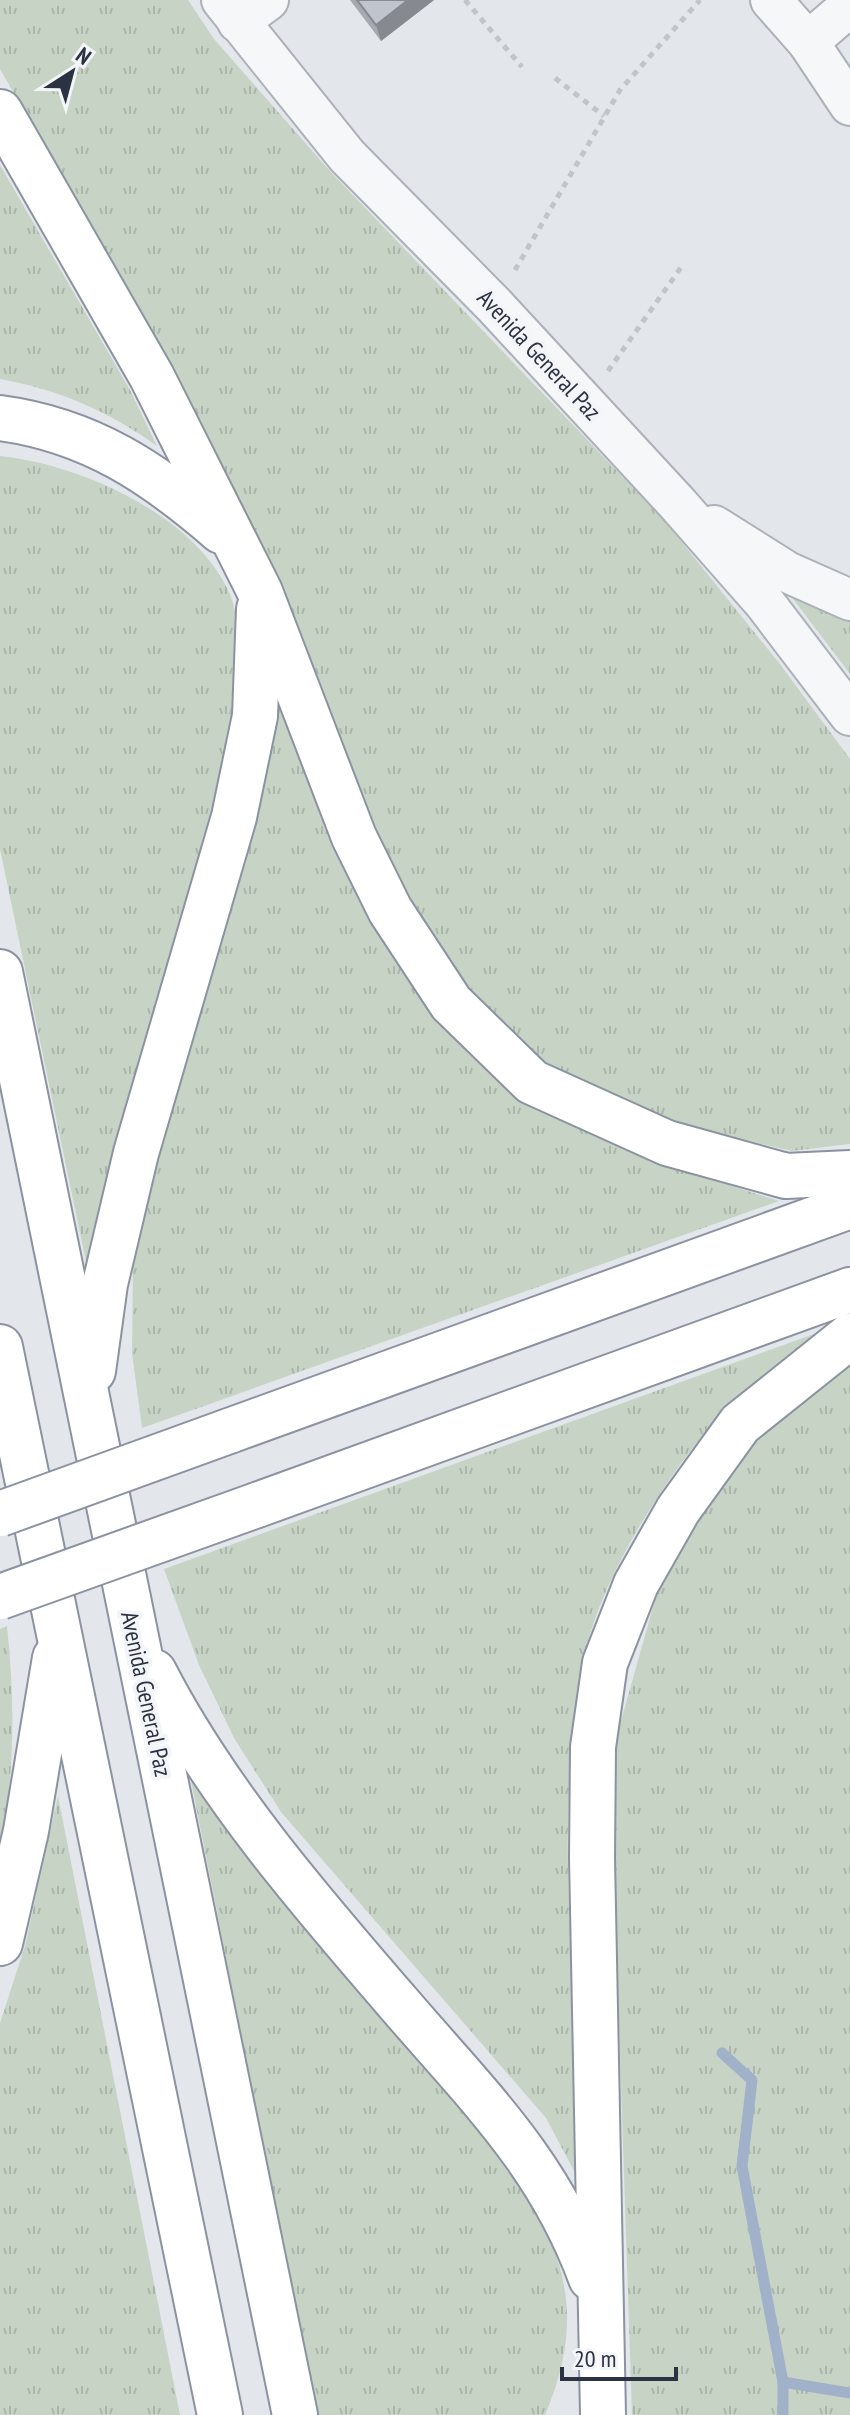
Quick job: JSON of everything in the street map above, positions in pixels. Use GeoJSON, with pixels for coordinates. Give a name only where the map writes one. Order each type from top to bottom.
{"type":"FeatureCollection","features":[{"type":"Feature","properties":{"kind":"highway"},"geometry":{"type":"LineString","coordinates":[[0,112],[152,377],[260,592],[354,837],[390,910],[451,1003],[532,1082],[667,1143],[786,1176],[850,1173]]}},
{"type":"Feature","properties":{"kind":"highway"},"geometry":{"type":"LineString","coordinates":[[0,418],[29,422],[107,448],[173,490],[235,543]]}},
{"type":"Feature","properties":{"kind":"highway"},"geometry":{"type":"LineString","coordinates":[[89,1405],[105,1284],[132,1167],[234,817],[255,716],[260,592]]}},
{"type":"Feature","properties":{"kind":"highway","name":"Avenida General Paz"},"geometry":{"type":"LineString","coordinates":[[0,972],[295,2415]]}},
{"type":"Feature","properties":{"kind":"highway"},"geometry":{"type":"LineString","coordinates":[[0,1514],[850,1206]]}},
{"type":"Feature","properties":{"kind":"highway"},"geometry":{"type":"LineString","coordinates":[[0,1597],[850,1290]]}},
{"type":"Feature","properties":{"kind":"highway"},"geometry":{"type":"LineString","coordinates":[[603,2415],[592,1858],[593,1747],[605,1663],[636,1584],[671,1522],[740,1424],[850,1336]]}},
{"type":"Feature","properties":{"kind":"highway"},"geometry":{"type":"LineString","coordinates":[[0,1347],[8,1411],[60,1632],[220,2415]]}},
{"type":"Feature","properties":{"kind":"highway"},"geometry":{"type":"LineString","coordinates":[[133,1631],[171,1704],[210,1766],[320,1911],[501,2119],[541,2173],[572,2228],[601,2323],[578,2415]]}},
{"type":"Feature","properties":{"kind":"highway"},"geometry":{"type":"LineString","coordinates":[[0,1943],[26,1831],[60,1632]]}},
{"type":"Feature","properties":{"kind":"street"},"geometry":{"type":"LineString","coordinates":[[771,0],[808,42],[850,105]]}},
{"type":"Feature","properties":{"kind":"street"},"geometry":{"type":"LineString","coordinates":[[808,42],[850,6]]}},
{"type":"Feature","properties":{"kind":"street","name":"Avenida General Paz"},"geometry":{"type":"LineString","coordinates":[[243,7],[347,156],[494,305],[677,503],[764,602],[850,715]]}},
{"type":"Feature","properties":{"kind":"street"},"geometry":{"type":"LineString","coordinates":[[677,503],[787,572],[850,600]]}},
{"type":"Feature","properties":{"kind":"path"},"geometry":{"type":"LineString","coordinates":[[465,0],[522,67]]}},
{"type":"Feature","properties":{"kind":"path"},"geometry":{"type":"LineString","coordinates":[[494,305],[620,90],[700,0]]}},
{"type":"Feature","properties":{"kind":"path"},"geometry":{"type":"LineString","coordinates":[[555,78],[604,116]]}},
{"type":"Feature","properties":{"kind":"path"},"geometry":{"type":"LineString","coordinates":[[584,404],[682,266]]}},
{"type":"Feature","properties":{"kind":"green space"},"geometry":{"type":"Polygon","coordinates":[[[0,0],[188,0],[214,39],[329,170],[664,520],[780,664],[850,759],[850,1144],[792,1151],[675,1124],[548,1065],[469,991],[411,905],[373,825],[283,590],[171,363],[0,69],[0,0]]]}},
{"type":"Feature","properties":{"kind":"green space"},"geometry":{"type":"Polygon","coordinates":[[[0,165],[130,390],[157,446],[102,412],[43,389],[0,379],[0,165]]]}},
{"type":"Feature","properties":{"kind":"green space"},"geometry":{"type":"Polygon","coordinates":[[[0,456],[64,469],[129,497],[160,515],[210,561],[227,588],[238,627],[239,676],[222,792],[90,1281],[0,849],[0,456]]]}},
{"type":"Feature","properties":{"kind":"green space"},"geometry":{"type":"Polygon","coordinates":[[[784,587],[850,613],[850,674],[784,587]]]}},
{"type":"Feature","properties":{"kind":"green space"},"geometry":{"type":"Polygon","coordinates":[[[276,693],[333,845],[371,922],[434,1015],[519,1100],[663,1164],[779,1201],[142,1428],[132,1353],[133,1261],[155,1155],[276,693]]]}},
{"type":"Feature","properties":{"kind":"green space"},"geometry":{"type":"Polygon","coordinates":[[[822,1331],[734,1400],[680,1465],[622,1558],[593,1624],[584,1656],[574,1717],[568,1819],[571,1957],[592,2186],[582,2186],[546,2118],[281,1812],[234,1738],[199,1665],[164,1569],[822,1331]]]}},
{"type":"Feature","properties":{"kind":"green space"},"geometry":{"type":"Polygon","coordinates":[[[850,1361],[850,2415],[632,2415],[615,1906],[614,1746],[660,1582],[743,1445],[850,1361]]]}},
{"type":"Feature","properties":{"kind":"green space"},"geometry":{"type":"Polygon","coordinates":[[[7,1626],[12,1738],[9,1793],[0,1849],[0,1629],[7,1626]]]}},
{"type":"Feature","properties":{"kind":"green space"},"geometry":{"type":"Polygon","coordinates":[[[189,1771],[491,2141],[534,2208],[550,2239],[561,2271],[566,2303],[566,2338],[559,2375],[545,2415],[317,2415],[189,1771]]]}},
{"type":"Feature","properties":{"kind":"green space"},"geometry":{"type":"Polygon","coordinates":[[[58,1796],[180,2415],[0,2415],[0,2023],[25,1946],[58,1796]]]}},
{"type":"Feature","properties":{"kind":"building"},"geometry":{"type":"Polygon","coordinates":[[[357,0],[408,0],[376,25],[357,0]]]}},
{"type":"Feature","properties":{"kind":"waterway"},"geometry":{"type":"LineString","coordinates":[[722,2053],[752,2080],[742,2166],[783,2382],[783,2415]]}},
{"type":"Feature","properties":{"kind":"waterway"},"geometry":{"type":"LineString","coordinates":[[783,2382],[850,2393]]}}]}
